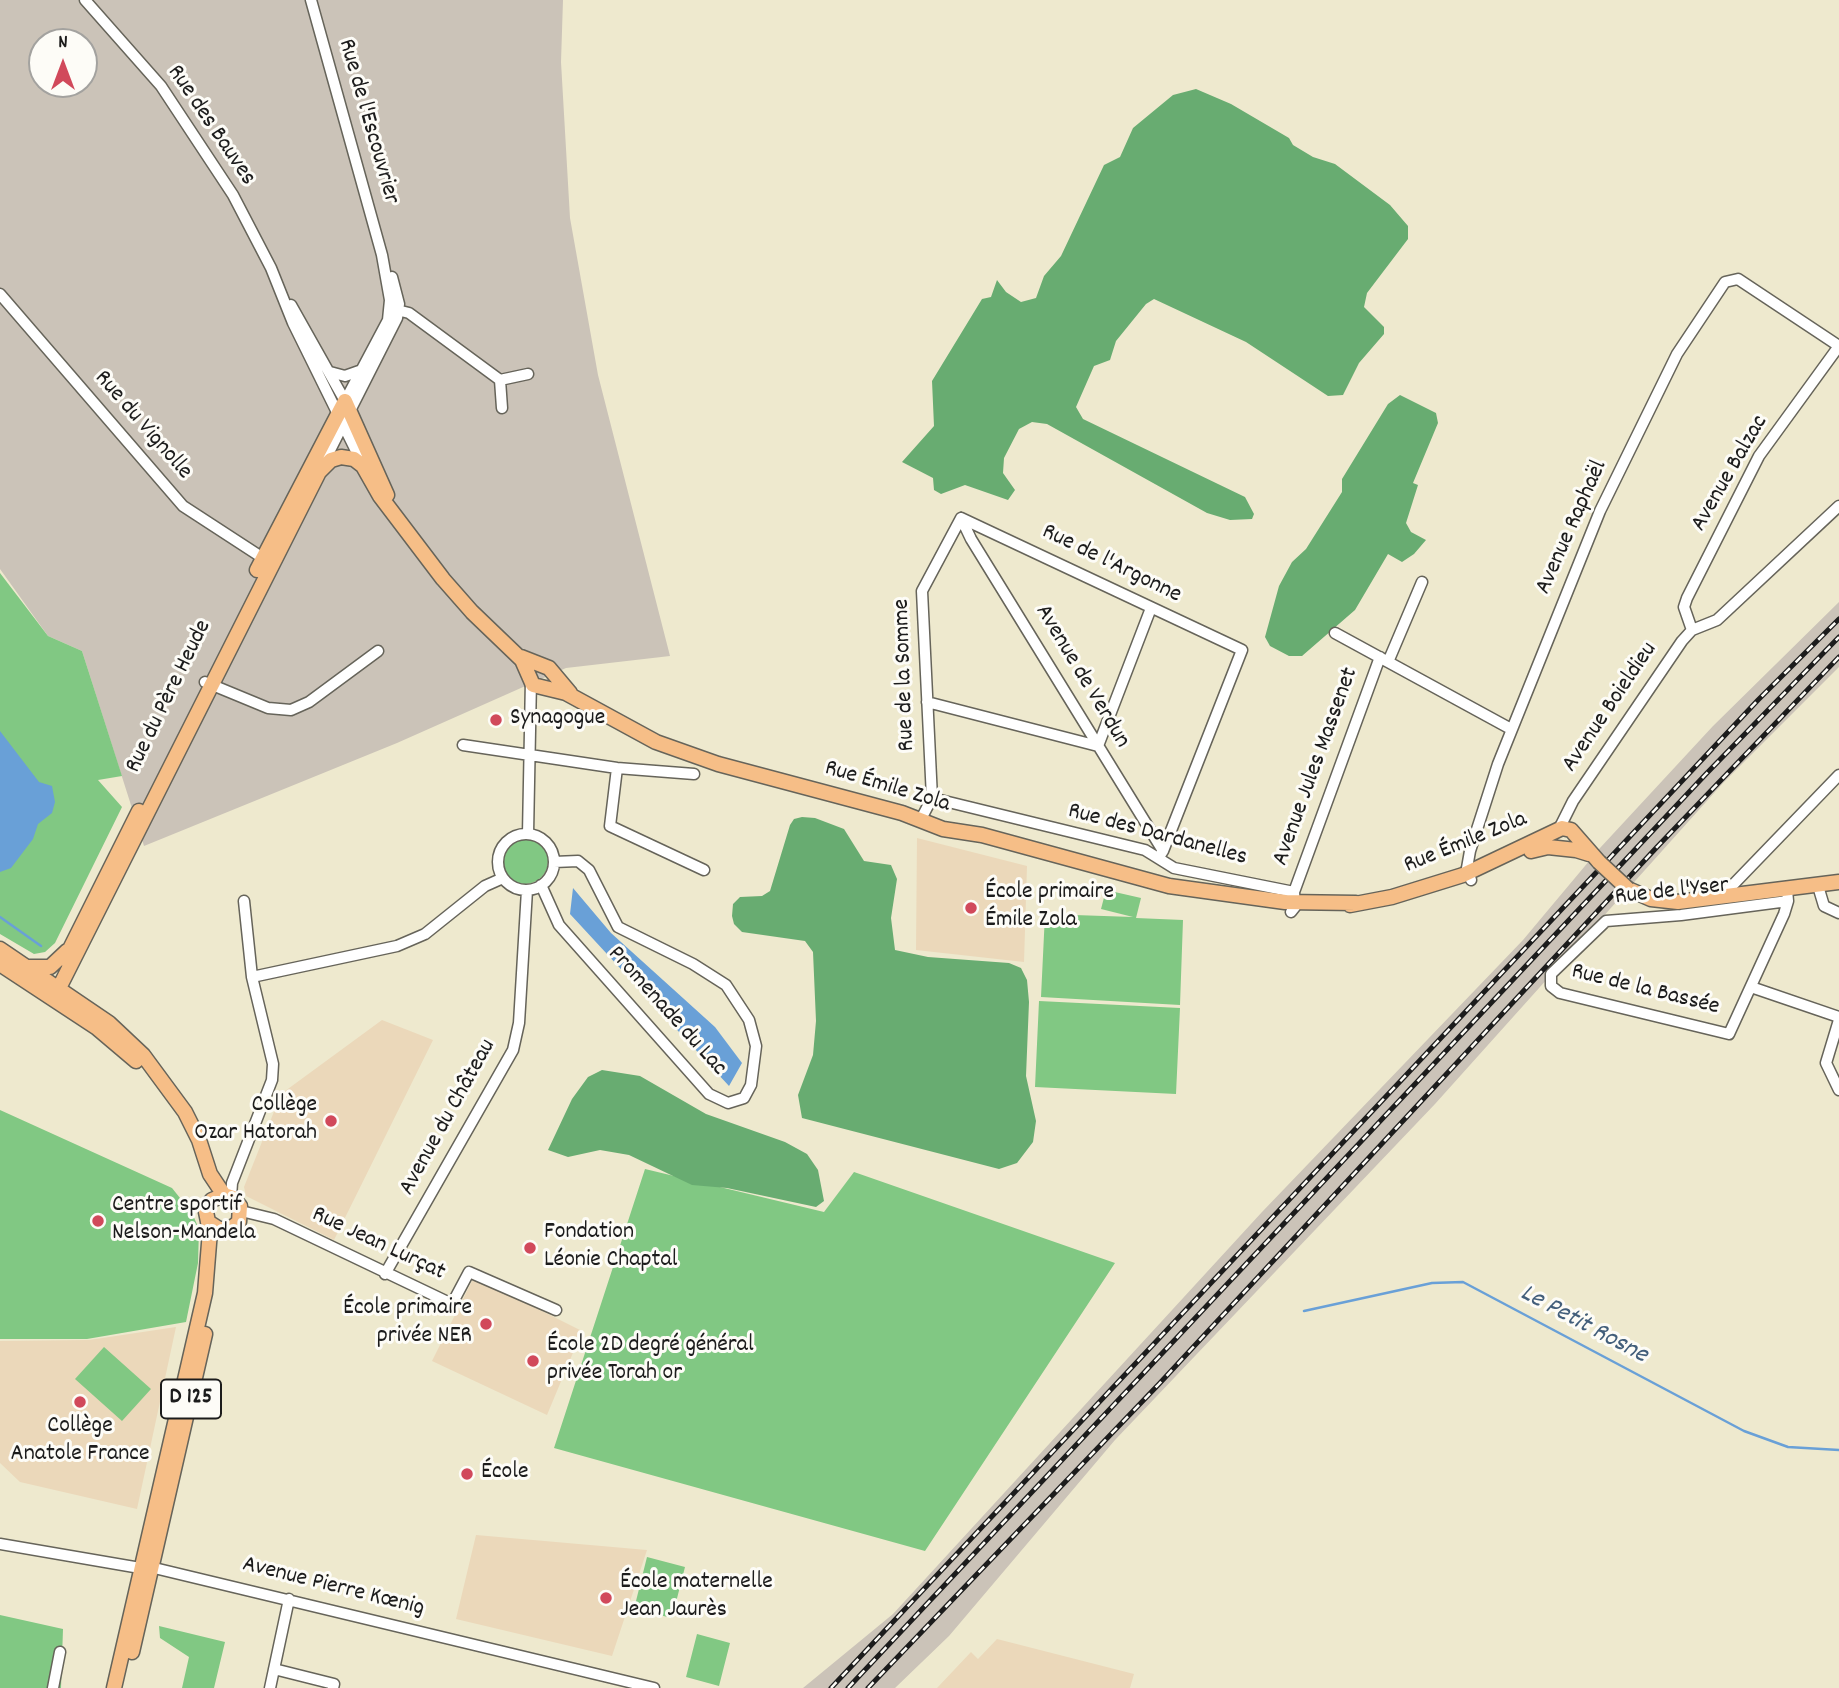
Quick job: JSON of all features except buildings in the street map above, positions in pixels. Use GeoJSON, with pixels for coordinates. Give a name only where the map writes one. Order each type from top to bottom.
{"type":"FeatureCollection","features":[{"type":"Feature","properties":{"kind":"main road","name":"Rue Émile Zola"},"geometry":{"type":"LineString","coordinates":[[345,417],[396,515]]}},
{"type":"Feature","properties":{"kind":"main road","name":"Rue du Père Heude"},"geometry":{"type":"LineString","coordinates":[[57,991],[267,560],[345,417]]}},
{"type":"Feature","properties":{"kind":"main road"},"geometry":{"type":"LineString","coordinates":[[319,472],[331,460],[341,457],[354,459],[363,466]]}},
{"type":"Feature","properties":{"kind":"main road","name":"Rue Émile Zola"},"geometry":{"type":"LineString","coordinates":[[363,466],[375,488],[455,593],[541,679],[624,726],[695,757],[920,821],[1169,886],[1293,902],[1320,913],[1356,903],[1433,893],[1565,831]]}},
{"type":"Feature","properties":{"kind":"main road","name":"Rue du Père Heude"},"geometry":{"type":"LineString","coordinates":[[267,560],[319,472]]}},
{"type":"Feature","properties":{"kind":"main road","name":"Rue du Père Heude"},"geometry":{"type":"LineString","coordinates":[[57,991],[68,950],[208,684]]}},
{"type":"Feature","properties":{"kind":"main road"},"geometry":{"type":"LineString","coordinates":[[1565,831],[1553,840],[1563,849],[1595,859]]}},
{"type":"Feature","properties":{"kind":"main road"},"geometry":{"type":"LineString","coordinates":[[1563,849],[1575,842],[1565,831]]}},
{"type":"Feature","properties":{"kind":"main road"},"geometry":{"type":"LineString","coordinates":[[1565,831],[1628,889],[1664,902],[1788,895],[1839,881]]}},
{"type":"Feature","properties":{"kind":"main road","name":"Rue Émile Zola"},"geometry":{"type":"LineString","coordinates":[[1469,876],[1536,849],[1563,849]]}},
{"type":"Feature","properties":{"kind":"main road"},"geometry":{"type":"LineString","coordinates":[[0,949],[57,991],[130,1054],[166,1096],[194,1145],[210,1202],[206,1212],[208,1222],[205,1293],[147,1569]]}},
{"type":"Feature","properties":{"kind":"main road"},"geometry":{"type":"LineString","coordinates":[[26,967],[47,968],[68,950]]}},
{"type":"Feature","properties":{"kind":"main road"},"geometry":{"type":"LineString","coordinates":[[0,964],[37,988],[57,991],[117,1030],[160,1076],[193,1127],[210,1174],[241,1211],[239,1222],[226,1230],[208,1222]]}},
{"type":"Feature","properties":{"kind":"main road"},"geometry":{"type":"LineString","coordinates":[[210,1202],[227,1196]]}},
{"type":"Feature","properties":{"kind":"main road","name":"D 125"},"geometry":{"type":"LineString","coordinates":[[114,1688],[147,1569],[213,1296],[218,1249],[226,1230]]}},
{"type":"Feature","properties":{"kind":"main road","name":"D 125"},"geometry":{"type":"LineString","coordinates":[[124,1688],[147,1569]]}},
{"type":"Feature","properties":{"kind":"street","name":"Rue des Bauves"},"geometry":{"type":"LineString","coordinates":[[85,0],[124,41],[187,122],[239,206],[281,288],[330,372],[345,417]]}},
{"type":"Feature","properties":{"kind":"street","name":"Rue de l'Escouvrier"},"geometry":{"type":"LineString","coordinates":[[311,0],[382,256],[393,314]]}},
{"type":"Feature","properties":{"kind":"street","name":"Avenue Raphaël"},"geometry":{"type":"LineString","coordinates":[[1469,876],[1470,851],[1484,803],[1511,729],[1600,511],[1677,354],[1725,282],[1738,279],[1839,346]]}},
{"type":"Feature","properties":{"kind":"street","name":"Rue des Bauves"},"geometry":{"type":"LineString","coordinates":[[281,288],[293,323],[345,417]]}},
{"type":"Feature","properties":{"kind":"street","name":"Rue du Vignolle"},"geometry":{"type":"LineString","coordinates":[[0,294],[183,506],[267,560]]}},
{"type":"Feature","properties":{"kind":"street"},"geometry":{"type":"LineString","coordinates":[[393,314],[419,321],[500,380],[528,374]]}},
{"type":"Feature","properties":{"kind":"street"},"geometry":{"type":"LineString","coordinates":[[345,417],[361,382],[362,370],[393,314]]}},
{"type":"Feature","properties":{"kind":"street"},"geometry":{"type":"LineString","coordinates":[[345,417],[393,314]]}},
{"type":"Feature","properties":{"kind":"street","name":"Avenue Balzac"},"geometry":{"type":"LineString","coordinates":[[1692,631],[1684,607],[1687,598],[1759,456],[1839,346]]}},
{"type":"Feature","properties":{"kind":"street"},"geometry":{"type":"LineString","coordinates":[[330,372],[345,376],[362,370]]}},
{"type":"Feature","properties":{"kind":"street"},"geometry":{"type":"LineString","coordinates":[[500,380],[502,408]]}},
{"type":"Feature","properties":{"kind":"street","name":"Rue Émile Zola"},"geometry":{"type":"LineString","coordinates":[[345,417],[363,466]]}},
{"type":"Feature","properties":{"kind":"street","name":"Rue du Père Heude"},"geometry":{"type":"LineString","coordinates":[[319,472],[345,417]]}},
{"type":"Feature","properties":{"kind":"street"},"geometry":{"type":"LineString","coordinates":[[1692,631],[1717,620],[1839,506]]}},
{"type":"Feature","properties":{"kind":"street","name":"Rue de l'Argonne"},"geometry":{"type":"LineString","coordinates":[[961,518],[1242,650],[1161,854]]}},
{"type":"Feature","properties":{"kind":"street","name":"Rue de la Somme"},"geometry":{"type":"LineString","coordinates":[[932,798],[922,591],[961,518]]}},
{"type":"Feature","properties":{"kind":"street","name":"Avenue de Verdun"},"geometry":{"type":"LineString","coordinates":[[961,518],[971,539],[1161,854]]}},
{"type":"Feature","properties":{"kind":"street","name":"Avenue Jules Massenet"},"geometry":{"type":"LineString","coordinates":[[1293,902],[1384,660],[1422,582]]}},
{"type":"Feature","properties":{"kind":"street"},"geometry":{"type":"LineString","coordinates":[[927,702],[1098,746],[1151,608]]}},
{"type":"Feature","properties":{"kind":"street","name":"Avenue Boieldieu"},"geometry":{"type":"LineString","coordinates":[[1565,831],[1568,811],[1682,641],[1692,631]]}},
{"type":"Feature","properties":{"kind":"street"},"geometry":{"type":"LineString","coordinates":[[1335,633],[1511,729]]}},
{"type":"Feature","properties":{"kind":"street"},"geometry":{"type":"LineString","coordinates":[[208,684],[268,708],[291,710],[309,702],[378,651]]}},
{"type":"Feature","properties":{"kind":"street"},"geometry":{"type":"LineString","coordinates":[[528,834],[529,702],[541,679]]}},
{"type":"Feature","properties":{"kind":"street"},"geometry":{"type":"LineString","coordinates":[[463,744],[617,768],[694,774]]}},
{"type":"Feature","properties":{"kind":"street"},"geometry":{"type":"LineString","coordinates":[[617,768],[610,826],[704,870]]}},
{"type":"Feature","properties":{"kind":"street"},"geometry":{"type":"LineString","coordinates":[[1725,897],[1839,775]]}},
{"type":"Feature","properties":{"kind":"street"},"geometry":{"type":"LineString","coordinates":[[920,821],[932,798]]}},
{"type":"Feature","properties":{"kind":"street","name":"Rue des Dardanelles"},"geometry":{"type":"LineString","coordinates":[[932,798],[1161,854],[1174,867],[1293,902]]}},
{"type":"Feature","properties":{"kind":"street"},"geometry":{"type":"LineString","coordinates":[[528,834],[549,846],[554,862],[550,875],[541,885],[527,890],[517,888],[503,878],[498,861],[504,844],[519,835],[528,834]]}},
{"type":"Feature","properties":{"kind":"street","name":"Promenade du Lac"},"geometry":{"type":"LineString","coordinates":[[541,885],[559,925],[709,1094],[728,1103],[744,1098],[751,1085],[756,1046],[749,1020],[726,985],[693,964],[618,927],[589,870],[578,861],[554,862]]}},
{"type":"Feature","properties":{"kind":"street"},"geometry":{"type":"LineString","coordinates":[[253,977],[397,946],[425,934],[485,886],[503,878]]}},
{"type":"Feature","properties":{"kind":"street"},"geometry":{"type":"LineString","coordinates":[[1818,886],[1824,906],[1839,913]]}},
{"type":"Feature","properties":{"kind":"street","name":"Avenue du Château"},"geometry":{"type":"LineString","coordinates":[[385,1274],[513,1051],[519,1023],[527,890]]}},
{"type":"Feature","properties":{"kind":"street"},"geometry":{"type":"LineString","coordinates":[[1788,895],[1751,987],[1839,1019],[1826,1063],[1839,1090]]}},
{"type":"Feature","properties":{"kind":"street","name":"Rue de l'Yser"},"geometry":{"type":"LineString","coordinates":[[1551,986],[1552,974],[1606,921],[1681,915],[1788,895]]}},
{"type":"Feature","properties":{"kind":"street"},"geometry":{"type":"LineString","coordinates":[[227,1196],[272,1080],[273,1064],[253,977],[244,901]]}},
{"type":"Feature","properties":{"kind":"street","name":"Rue de la Bassée"},"geometry":{"type":"LineString","coordinates":[[1551,986],[1560,993],[1729,1034],[1751,987]]}},
{"type":"Feature","properties":{"kind":"street","name":"Rue Jean Lurçat"},"geometry":{"type":"LineString","coordinates":[[241,1211],[274,1219],[452,1304],[470,1272],[556,1310]]}},
{"type":"Feature","properties":{"kind":"street","name":"Avenue Pierre Kœnig"},"geometry":{"type":"LineString","coordinates":[[0,1544],[147,1569],[289,1599],[653,1688]]}},
{"type":"Feature","properties":{"kind":"street"},"geometry":{"type":"LineString","coordinates":[[270,1688],[289,1599]]}},
{"type":"Feature","properties":{"kind":"street"},"geometry":{"type":"LineString","coordinates":[[52,1688],[60,1652]]}},
{"type":"Feature","properties":{"kind":"street"},"geometry":{"type":"LineString","coordinates":[[274,1669],[334,1684],[333,1688]]}},
{"type":"Feature","properties":{"kind":"shaded area"},"geometry":{"type":"Polygon","coordinates":[[[0,0],[563,0],[561,62],[570,218],[598,375],[670,656],[566,668],[397,743],[144,846],[82,651],[48,636],[0,569],[0,0]]]}},
{"type":"Feature","properties":{"kind":"shaded area"},"geometry":{"type":"Polygon","coordinates":[[[1839,602],[1839,667],[1723,783],[1435,1104],[1115,1440],[949,1636],[895,1688],[803,1688],[893,1614],[1262,1212],[1523,940],[1600,848],[1713,726],[1839,602]]]}},
{"type":"Feature","properties":{"kind":"shaded area","name":"École primaire Émile Zola"},"geometry":{"type":"Polygon","coordinates":[[[917,838],[1027,866],[1024,962],[916,950],[917,838]]]}},
{"type":"Feature","properties":{"kind":"shaded area"},"geometry":{"type":"Polygon","coordinates":[[[382,1020],[433,1040],[334,1240],[246,1196],[244,1187],[281,1094],[382,1020]]]}},
{"type":"Feature","properties":{"kind":"shaded area"},"geometry":{"type":"Polygon","coordinates":[[[474,1277],[582,1331],[547,1415],[432,1361],[474,1277]]]}},
{"type":"Feature","properties":{"kind":"shaded area","name":"Collège Anatole France"},"geometry":{"type":"Polygon","coordinates":[[[176,1327],[137,1509],[20,1482],[0,1463],[0,1341],[89,1340],[176,1327]]]}},
{"type":"Feature","properties":{"kind":"shaded area"},"geometry":{"type":"Polygon","coordinates":[[[476,1535],[647,1550],[612,1656],[456,1619],[476,1535]]]}},
{"type":"Feature","properties":{"kind":"shaded area"},"geometry":{"type":"Polygon","coordinates":[[[997,1639],[1134,1674],[1130,1688],[937,1688],[971,1652],[978,1659],[997,1639]]]}},
{"type":"Feature","properties":{"kind":"green space"},"geometry":{"type":"Polygon","coordinates":[[[1196,89],[1231,104],[1289,138],[1293,145],[1313,157],[1335,164],[1390,205],[1408,226],[1408,239],[1367,293],[1364,307],[1384,327],[1384,334],[1359,363],[1343,395],[1328,396],[1246,342],[1154,299],[1146,304],[1116,341],[1110,360],[1094,366],[1076,407],[1083,419],[1245,497],[1254,514],[1252,519],[1230,520],[1207,513],[1047,424],[1032,422],[1019,429],[1004,458],[1003,473],[1015,490],[1008,500],[965,485],[941,494],[934,490],[933,478],[902,462],[934,426],[932,381],[982,299],[991,297],[997,280],[1006,292],[1021,302],[1036,298],[1044,276],[1061,256],[1104,165],[1120,157],[1133,128],[1173,95],[1196,89]]]}},
{"type":"Feature","properties":{"kind":"green space"},"geometry":{"type":"Polygon","coordinates":[[[1400,395],[1436,413],[1438,423],[1413,483],[1418,485],[1406,523],[1411,532],[1426,540],[1414,554],[1402,562],[1388,554],[1355,610],[1302,656],[1289,656],[1270,646],[1265,637],[1279,586],[1292,562],[1306,549],[1342,492],[1342,479],[1388,404],[1400,395]]]}},
{"type":"Feature","properties":{"kind":"green space"},"geometry":{"type":"Polygon","coordinates":[[[0,573],[48,636],[82,651],[122,776],[98,780],[122,807],[55,943],[45,952],[34,954],[0,934],[0,573]]]}},
{"type":"Feature","properties":{"kind":"green space"},"geometry":{"type":"Polygon","coordinates":[[[815,818],[844,829],[864,861],[891,865],[897,879],[891,918],[895,950],[928,957],[1009,963],[1021,968],[1027,980],[1029,1002],[1026,1076],[1036,1121],[1033,1142],[1017,1163],[999,1169],[802,1118],[798,1095],[813,1055],[816,1021],[813,952],[805,941],[742,932],[734,924],[732,916],[733,904],[740,897],[762,896],[770,891],[790,825],[794,819],[815,818]]]}},
{"type":"Feature","properties":{"kind":"green space"},"geometry":{"type":"Polygon","coordinates":[[[525,838],[541,845],[548,861],[541,877],[525,884],[509,877],[502,861],[509,845],[525,838]]]}},
{"type":"Feature","properties":{"kind":"green space"},"geometry":{"type":"Polygon","coordinates":[[[1106,890],[1141,898],[1136,918],[1183,920],[1180,1005],[1041,997],[1045,914],[1133,917],[1101,909],[1106,890]]]}},
{"type":"Feature","properties":{"kind":"green space"},"geometry":{"type":"Polygon","coordinates":[[[1039,1001],[1180,1008],[1176,1094],[1035,1087],[1039,1001]]]}},
{"type":"Feature","properties":{"kind":"green space"},"geometry":{"type":"Polygon","coordinates":[[[602,1070],[640,1076],[706,1114],[785,1142],[807,1154],[818,1170],[824,1201],[816,1207],[727,1188],[692,1185],[629,1155],[600,1150],[568,1157],[548,1150],[572,1099],[588,1077],[602,1070]]]}},
{"type":"Feature","properties":{"kind":"green space","name":"Centre sportif Nelson-Mandela"},"geometry":{"type":"Polygon","coordinates":[[[0,1110],[172,1188],[192,1213],[199,1229],[198,1263],[186,1322],[87,1339],[0,1339],[0,1110]]]}},
{"type":"Feature","properties":{"kind":"green space"},"geometry":{"type":"Polygon","coordinates":[[[645,1169],[824,1212],[854,1172],[1115,1263],[925,1551],[554,1448],[645,1169]]]}},
{"type":"Feature","properties":{"kind":"green space"},"geometry":{"type":"Polygon","coordinates":[[[104,1347],[151,1389],[122,1421],[75,1379],[104,1347]]]}},
{"type":"Feature","properties":{"kind":"green space"},"geometry":{"type":"Polygon","coordinates":[[[647,1557],[685,1567],[672,1618],[634,1609],[647,1557]]]}},
{"type":"Feature","properties":{"kind":"green space"},"geometry":{"type":"Polygon","coordinates":[[[0,1615],[63,1629],[61,1688],[0,1688],[0,1615]]]}},
{"type":"Feature","properties":{"kind":"green space"},"geometry":{"type":"Polygon","coordinates":[[[159,1626],[225,1642],[214,1688],[182,1688],[189,1657],[160,1638],[159,1626]]]}},
{"type":"Feature","properties":{"kind":"green space"},"geometry":{"type":"Polygon","coordinates":[[[697,1634],[730,1643],[719,1686],[686,1677],[697,1634]]]}},
{"type":"Feature","properties":{"kind":"water"},"geometry":{"type":"Polygon","coordinates":[[[0,731],[39,782],[52,786],[55,802],[52,813],[38,824],[33,839],[11,868],[0,872],[0,731]]]}},
{"type":"Feature","properties":{"kind":"water"},"geometry":{"type":"Polygon","coordinates":[[[573,888],[611,933],[715,1027],[742,1063],[729,1086],[570,914],[573,888]]]}},
{"type":"Feature","properties":{"kind":"waterway","name":"Le Petit Rosne"},"geometry":{"type":"LineString","coordinates":[[0,917],[41,946]]}},
{"type":"Feature","properties":{"kind":"waterway","name":"Le Petit Rosne"},"geometry":{"type":"LineString","coordinates":[[1304,1311],[1432,1283],[1463,1282],[1744,1431],[1788,1447],[1839,1450]]}},
{"type":"Feature","properties":{"kind":"railway"},"geometry":{"type":"LineString","coordinates":[[831,1688],[1758,700],[1839,619]]}},
{"type":"Feature","properties":{"kind":"railway"},"geometry":{"type":"LineString","coordinates":[[848,1688],[1706,774],[1839,637]]}},
{"type":"Feature","properties":{"kind":"railway"},"geometry":{"type":"LineString","coordinates":[[868,1688],[1159,1384],[1657,847],[1839,657]]}},
{"type":"Feature","properties":{"kind":"place","name":"Synagogue"},"geometry":{"type":"Point","coordinates":[496,720]}},
{"type":"Feature","properties":{"kind":"place","name":"École primaire Émile Zola"},"geometry":{"type":"Point","coordinates":[971,908]}},
{"type":"Feature","properties":{"kind":"place","name":"Collège Ozar Hatorah"},"geometry":{"type":"Point","coordinates":[331,1121]}},
{"type":"Feature","properties":{"kind":"place","name":"Centre sportif Nelson-Mandela"},"geometry":{"type":"Point","coordinates":[98,1221]}},
{"type":"Feature","properties":{"kind":"place","name":"Fondation Léonie Chaptal"},"geometry":{"type":"Point","coordinates":[530,1248]}},
{"type":"Feature","properties":{"kind":"place","name":"École primaire privée NER"},"geometry":{"type":"Point","coordinates":[486,1324]}},
{"type":"Feature","properties":{"kind":"place","name":"École 2D degré général privée Torah or"},"geometry":{"type":"Point","coordinates":[533,1361]}},
{"type":"Feature","properties":{"kind":"place","name":"Collège Anatole France"},"geometry":{"type":"Point","coordinates":[80,1402]}},
{"type":"Feature","properties":{"kind":"place","name":"École"},"geometry":{"type":"Point","coordinates":[467,1474]}},
{"type":"Feature","properties":{"kind":"place","name":"École maternelle Jean Jaurès"},"geometry":{"type":"Point","coordinates":[606,1598]}}]}
